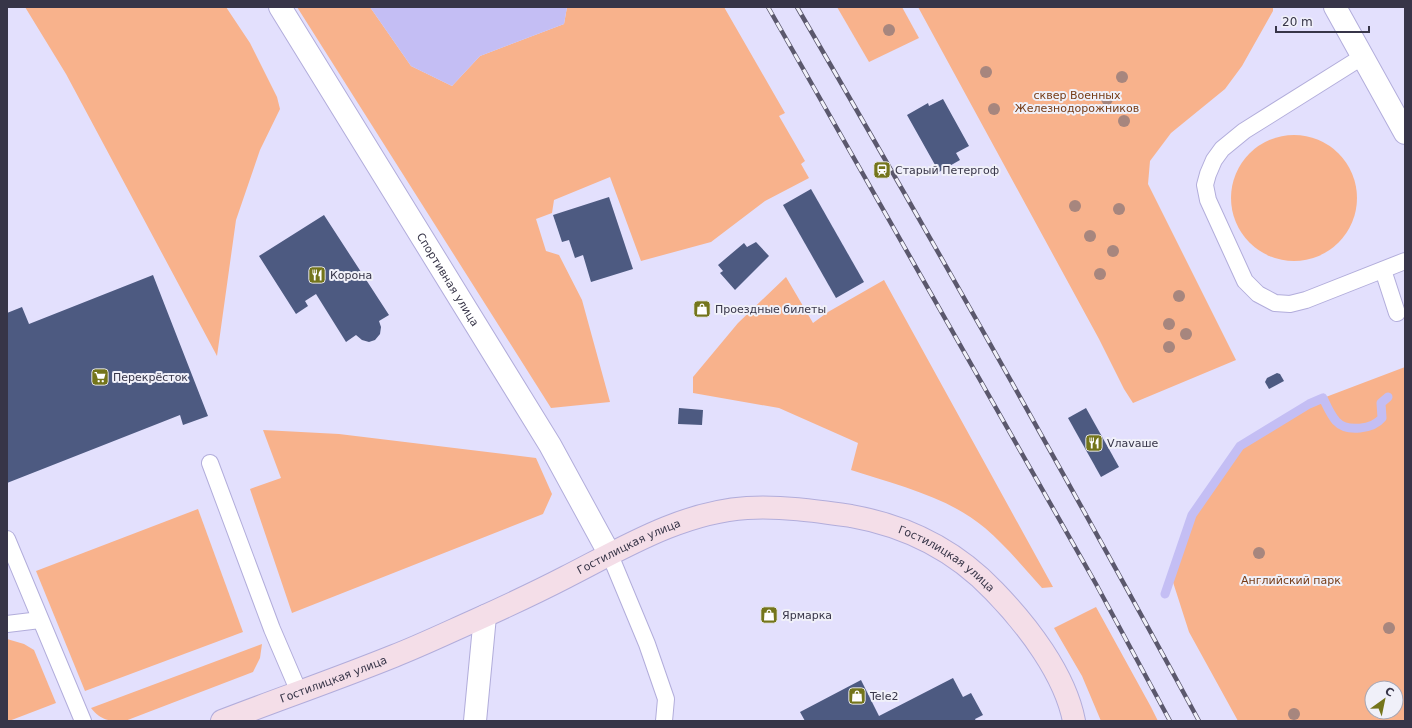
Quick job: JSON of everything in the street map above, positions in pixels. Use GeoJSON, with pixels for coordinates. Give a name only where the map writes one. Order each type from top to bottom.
{"type":"FeatureCollection","features":[{"type":"Feature","properties":{"kind":"main road","name":"Гостилицкая улица"},"geometry":{"type":"LineString","coordinates":[[222,721],[396,656],[549,586],[610,554],[668,527],[707,515],[746,508],[804,508],[863,518],[900,530],[947,550],[983,578],[1026,628],[1056,674],[1066,696],[1074,721]]}},
{"type":"Feature","properties":{"kind":"street","name":"Спортивная улица"},"geometry":{"type":"LineString","coordinates":[[280,7],[550,445],[610,554]]}},
{"type":"Feature","properties":{"kind":"street"},"geometry":{"type":"LineString","coordinates":[[1335,7],[1405,133]]}},
{"type":"Feature","properties":{"kind":"street"},"geometry":{"type":"LineString","coordinates":[[475,721],[485,616]]}},
{"type":"Feature","properties":{"kind":"lane"},"geometry":{"type":"LineString","coordinates":[[1362,57],[1244,131],[1222,149],[1214,160],[1205,184],[1208,200],[1245,281],[1258,294],[1275,303],[1290,304],[1306,300],[1405,262]]}},
{"type":"Feature","properties":{"kind":"lane"},"geometry":{"type":"LineString","coordinates":[[1383,270],[1397,313]]}},
{"type":"Feature","properties":{"kind":"lane"},"geometry":{"type":"LineString","coordinates":[[210,463],[272,629],[299,692]]}},
{"type":"Feature","properties":{"kind":"lane"},"geometry":{"type":"LineString","coordinates":[[7,539],[83,721]]}},
{"type":"Feature","properties":{"kind":"lane"},"geometry":{"type":"LineString","coordinates":[[610,554],[647,644],[666,698],[664,721]]}},
{"type":"Feature","properties":{"kind":"lane"},"geometry":{"type":"LineString","coordinates":[[7,624],[40,620]]}},
{"type":"Feature","properties":{"kind":"green space"},"geometry":{"type":"Polygon","coordinates":[[[25,7],[226,7],[250,43],[277,97],[280,109],[260,150],[236,220],[217,356],[66,74],[25,7]]]}},
{"type":"Feature","properties":{"kind":"green space"},"geometry":{"type":"Polygon","coordinates":[[[297,7],[370,7],[411,66],[452,86],[480,56],[564,24],[567,7],[724,7],[785,113],[779,116],[805,161],[801,164],[809,178],[765,201],[711,242],[641,261],[610,177],[554,200],[552,213],[536,219],[546,251],[559,255],[582,300],[610,402],[551,408],[297,7]]]}},
{"type":"Feature","properties":{"kind":"green space"},"geometry":{"type":"Polygon","coordinates":[[[837,7],[902,7],[919,38],[869,62],[837,7]]]}},
{"type":"Feature","properties":{"kind":"green space","name":"сквер Военных Железнодорожников"},"geometry":{"type":"Polygon","coordinates":[[[918,7],[1273,7],[1273,11],[1242,66],[1225,89],[1171,133],[1150,161],[1148,184],[1236,360],[1133,403],[1124,389],[1099,339],[918,7]]]}},
{"type":"Feature","properties":{"kind":"green space"},"geometry":{"type":"Polygon","coordinates":[[[1288,135],[1300,135],[1318,139],[1339,153],[1353,174],[1357,198],[1353,222],[1339,243],[1318,257],[1300,261],[1288,261],[1270,257],[1249,243],[1235,222],[1231,204],[1231,192],[1235,174],[1249,153],[1270,139],[1288,135]]]}},
{"type":"Feature","properties":{"kind":"green space"},"geometry":{"type":"Polygon","coordinates":[[[786,277],[813,323],[828,312],[884,280],[1053,587],[1042,588],[1015,557],[993,535],[970,517],[921,493],[851,470],[858,443],[779,408],[693,393],[693,377],[738,323],[786,277]]]}},
{"type":"Feature","properties":{"kind":"green space","name":"Английский парк"},"geometry":{"type":"Polygon","coordinates":[[[1405,367],[1405,721],[1238,721],[1189,632],[1172,579],[1192,515],[1240,446],[1310,403],[1405,367]]]}},
{"type":"Feature","properties":{"kind":"green space"},"geometry":{"type":"Polygon","coordinates":[[[263,430],[339,434],[536,458],[552,494],[543,514],[292,613],[250,489],[281,478],[263,430]]]}},
{"type":"Feature","properties":{"kind":"green space"},"geometry":{"type":"Polygon","coordinates":[[[198,509],[243,632],[85,691],[36,571],[198,509]]]}},
{"type":"Feature","properties":{"kind":"green space"},"geometry":{"type":"Polygon","coordinates":[[[1096,607],[1158,721],[1101,721],[1082,676],[1054,628],[1096,607]]]}},
{"type":"Feature","properties":{"kind":"green space"},"geometry":{"type":"Polygon","coordinates":[[[7,639],[24,644],[34,650],[56,703],[9,721],[7,721],[7,639]]]}},
{"type":"Feature","properties":{"kind":"green space"},"geometry":{"type":"Polygon","coordinates":[[[262,644],[260,658],[253,672],[125,721],[115,721],[102,718],[98,716],[91,708],[262,644]]]}},
{"type":"Feature","properties":{"kind":"shaded area"},"geometry":{"type":"Polygon","coordinates":[[[370,7],[567,7],[564,24],[480,56],[452,86],[411,66],[370,7]]]}},
{"type":"Feature","properties":{"kind":"building"},"geometry":{"type":"Polygon","coordinates":[[[943,99],[969,146],[956,153],[960,160],[939,172],[907,115],[928,103],[929,106],[943,99]]]}},
{"type":"Feature","properties":{"kind":"building"},"geometry":{"type":"Polygon","coordinates":[[[811,189],[864,282],[836,298],[783,205],[811,189]]]}},
{"type":"Feature","properties":{"kind":"building"},"geometry":{"type":"Polygon","coordinates":[[[609,197],[633,269],[591,282],[583,255],[575,258],[569,240],[562,242],[553,215],[609,197]]]}},
{"type":"Feature","properties":{"kind":"building","name":"Корона"},"geometry":{"type":"Polygon","coordinates":[[[324,215],[389,315],[379,321],[381,327],[380,334],[375,340],[369,342],[362,340],[356,335],[346,342],[316,294],[305,301],[308,306],[296,314],[259,256],[324,215]]]}},
{"type":"Feature","properties":{"kind":"building"},"geometry":{"type":"Polygon","coordinates":[[[756,242],[769,256],[735,290],[720,273],[723,271],[718,265],[744,243],[747,247],[756,242]]]}},
{"type":"Feature","properties":{"kind":"building","name":"Перекрёсток"},"geometry":{"type":"Polygon","coordinates":[[[153,275],[208,416],[183,425],[180,415],[7,483],[7,313],[22,307],[29,324],[153,275]]]}},
{"type":"Feature","properties":{"kind":"building"},"geometry":{"type":"Polygon","coordinates":[[[1277,373],[1280,374],[1284,381],[1269,389],[1265,382],[1267,378],[1277,373]]]}},
{"type":"Feature","properties":{"kind":"building"},"geometry":{"type":"Polygon","coordinates":[[[679,408],[703,410],[702,425],[678,424],[679,408]]]}},
{"type":"Feature","properties":{"kind":"building","name":"Vлаvаше"},"geometry":{"type":"Polygon","coordinates":[[[1086,408],[1119,467],[1101,477],[1068,418],[1086,408]]]}},
{"type":"Feature","properties":{"kind":"building"},"geometry":{"type":"Polygon","coordinates":[[[953,678],[963,697],[971,693],[983,715],[975,719],[976,721],[805,721],[800,712],[861,680],[879,716],[953,678]]]}},
{"type":"Feature","properties":{"kind":"waterway"},"geometry":{"type":"LineString","coordinates":[[1165,594],[1192,515],[1240,446],[1309,404],[1323,398],[1332,416],[1341,425],[1353,428],[1373,425],[1382,418],[1381,403],[1388,397]]}},
{"type":"Feature","properties":{"kind":"railway"},"geometry":{"type":"LineString","coordinates":[[768,7],[1096,584],[1170,721]]}},
{"type":"Feature","properties":{"kind":"railway"},"geometry":{"type":"LineString","coordinates":[[797,7],[1001,362],[1199,721]]}},
{"type":"Feature","properties":{"kind":"place","name":"Старый Петергоф"},"geometry":{"type":"Point","coordinates":[882,170]}},
{"type":"Feature","properties":{"kind":"place","name":"Корона"},"geometry":{"type":"Point","coordinates":[317,275]}},
{"type":"Feature","properties":{"kind":"place","name":"Проездные билеты"},"geometry":{"type":"Point","coordinates":[702,309]}},
{"type":"Feature","properties":{"kind":"place","name":"Перекрёсток"},"geometry":{"type":"Point","coordinates":[100,377]}},
{"type":"Feature","properties":{"kind":"place","name":"Vлаvаше"},"geometry":{"type":"Point","coordinates":[1094,443]}},
{"type":"Feature","properties":{"kind":"place","name":"Ярмарка"},"geometry":{"type":"Point","coordinates":[769,615]}},
{"type":"Feature","properties":{"kind":"place","name":"Tele2"},"geometry":{"type":"Point","coordinates":[857,696]}}]}
